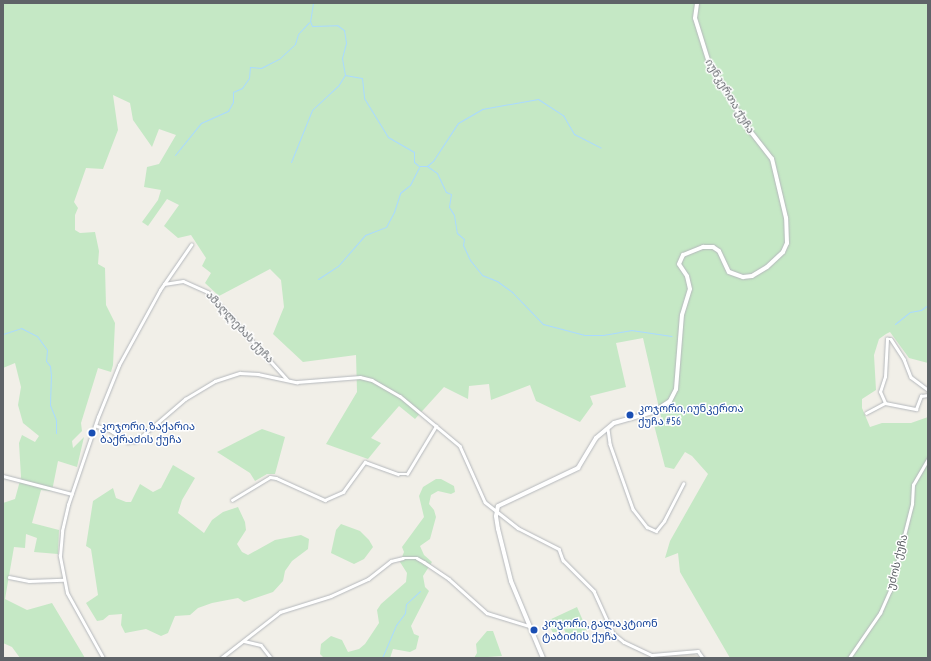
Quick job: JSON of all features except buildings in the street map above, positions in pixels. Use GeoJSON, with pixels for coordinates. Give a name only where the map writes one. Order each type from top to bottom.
{"type":"FeatureCollection","features":[{"type":"Feature","properties":{"kind":"main road","name":"იუნკერთა ქუჩა"},"geometry":{"type":"LineString","coordinates":[[497,509],[510,499],[578,468],[596,438],[608,427],[620,421],[658,410],[667,405],[674,393],[677,358],[682,338],[682,315],[690,289],[687,276],[679,264],[681,257],[694,250],[713,247],[719,251],[729,272],[743,277],[767,267],[783,252],[787,243],[786,218],[772,159],[749,130],[709,63],[695,18],[697,3]]}},
{"type":"Feature","properties":{"kind":"main road"},"geometry":{"type":"LineString","coordinates":[[497,509],[498,529],[511,581],[543,658]]}},
{"type":"Feature","properties":{"kind":"street"},"geometry":{"type":"LineString","coordinates":[[103,658],[74,608],[63,580],[60,556],[62,531],[72,494],[97,426],[102,405],[128,345],[163,284],[191,245]]}},
{"type":"Feature","properties":{"kind":"street","name":"ამაღლებას ქუჩა"},"geometry":{"type":"LineString","coordinates":[[163,284],[170,281],[183,281],[208,292],[287,380]]}},
{"type":"Feature","properties":{"kind":"street"},"geometry":{"type":"LineString","coordinates":[[885,403],[880,392],[885,377],[887,339],[891,339],[904,359],[911,377],[928,390]]}},
{"type":"Feature","properties":{"kind":"street"},"geometry":{"type":"LineString","coordinates":[[97,426],[110,430],[128,442],[135,442],[177,404],[227,376],[258,374],[305,382],[336,378],[372,380],[400,396],[462,448],[480,495],[485,502],[497,509],[518,528],[559,549],[563,560],[580,574],[594,591],[610,628],[624,642],[652,655],[698,651],[703,658]]}},
{"type":"Feature","properties":{"kind":"street"},"geometry":{"type":"LineString","coordinates":[[866,413],[885,403],[916,409],[921,396],[928,395]]}},
{"type":"Feature","properties":{"kind":"street"},"geometry":{"type":"LineString","coordinates":[[232,500],[270,477],[276,478],[325,500],[343,492],[365,462],[398,474],[406,474],[436,426]]}},
{"type":"Feature","properties":{"kind":"street"},"geometry":{"type":"LineString","coordinates":[[608,427],[610,444],[633,509],[646,527],[656,531],[664,521],[683,484]]}},
{"type":"Feature","properties":{"kind":"street","name":"უძოს ქუჩა"},"geometry":{"type":"LineString","coordinates":[[849,658],[880,613],[890,591],[912,504],[913,485],[928,459]]}},
{"type":"Feature","properties":{"kind":"street"},"geometry":{"type":"LineString","coordinates":[[3,476],[72,494]]}},
{"type":"Feature","properties":{"kind":"street"},"geometry":{"type":"LineString","coordinates":[[221,658],[280,612],[331,596],[368,579],[391,561],[403,558],[417,558],[424,562],[449,579],[487,613],[529,626]]}},
{"type":"Feature","properties":{"kind":"street"},"geometry":{"type":"LineString","coordinates":[[9,577],[29,581],[63,580]]}},
{"type":"Feature","properties":{"kind":"street"},"geometry":{"type":"LineString","coordinates":[[243,641],[262,645],[271,658]]}},
{"type":"Feature","properties":{"kind":"shaded area"},"geometry":{"type":"Polygon","coordinates":[[[694,654],[702,658],[653,658],[655,656],[694,654]]]}},
{"type":"Feature","properties":{"kind":"green space"},"geometry":{"type":"Polygon","coordinates":[[[3,3],[928,3],[928,363],[909,358],[890,332],[886,334],[879,339],[874,355],[876,390],[862,399],[862,408],[870,427],[882,423],[911,423],[928,417],[928,658],[730,658],[680,572],[678,553],[665,558],[670,541],[708,474],[692,456],[685,452],[674,469],[665,467],[654,425],[662,421],[643,338],[616,343],[626,387],[590,396],[593,404],[580,422],[536,401],[530,385],[491,400],[489,384],[469,386],[468,399],[444,387],[415,419],[399,406],[371,438],[381,443],[368,459],[326,444],[357,392],[356,355],[303,362],[273,334],[284,307],[281,280],[270,269],[219,296],[205,283],[211,273],[202,266],[206,258],[191,235],[178,238],[164,226],[179,205],[167,199],[148,226],[142,222],[158,200],[161,190],[144,187],[147,167],[159,164],[176,135],[159,129],[152,147],[133,120],[130,103],[113,95],[118,130],[103,169],[86,168],[74,202],[78,208],[75,215],[75,230],[80,233],[95,232],[99,251],[98,264],[105,268],[106,305],[115,323],[113,365],[111,372],[98,368],[81,423],[82,431],[72,441],[73,448],[84,437],[77,467],[58,461],[52,491],[41,490],[32,523],[59,530],[58,554],[34,552],[37,538],[26,534],[25,548],[14,547],[5,599],[27,610],[52,603],[85,658],[20,658],[12,647],[3,643],[3,503],[15,499],[21,477],[19,443],[22,435],[35,442],[39,436],[23,423],[18,405],[21,387],[15,363],[3,368],[3,3]]]}},
{"type":"Feature","properties":{"kind":"green space"},"geometry":{"type":"Polygon","coordinates":[[[262,429],[285,437],[275,474],[267,474],[255,481],[250,473],[217,452],[262,429]]]}},
{"type":"Feature","properties":{"kind":"green space"},"geometry":{"type":"Polygon","coordinates":[[[173,465],[195,478],[182,500],[178,513],[204,533],[212,520],[223,512],[238,507],[245,522],[246,530],[237,544],[242,552],[248,555],[275,540],[301,535],[309,539],[308,549],[292,561],[285,571],[283,581],[273,592],[244,602],[238,598],[212,603],[198,608],[190,615],[175,616],[168,633],[161,636],[146,629],[125,633],[121,625],[122,614],[109,615],[103,620],[97,621],[86,603],[98,595],[91,549],[86,546],[93,501],[113,488],[116,498],[126,502],[131,502],[140,484],[153,492],[161,488],[173,465]]]}},
{"type":"Feature","properties":{"kind":"green space"},"geometry":{"type":"Polygon","coordinates":[[[436,479],[441,479],[454,486],[455,492],[451,494],[438,491],[431,495],[429,504],[434,510],[436,517],[430,539],[420,546],[424,555],[432,562],[423,576],[425,587],[429,591],[411,626],[414,634],[419,636],[416,649],[410,652],[393,649],[390,658],[324,658],[320,654],[321,644],[331,636],[342,640],[348,652],[359,649],[365,644],[379,623],[377,610],[381,604],[406,582],[407,573],[400,562],[404,552],[402,547],[424,517],[419,496],[423,487],[436,479]]]}},
{"type":"Feature","properties":{"kind":"green space"},"geometry":{"type":"Polygon","coordinates":[[[341,524],[360,531],[369,540],[373,547],[364,559],[354,564],[331,553],[336,530],[341,524]]]}},
{"type":"Feature","properties":{"kind":"green space"},"geometry":{"type":"Polygon","coordinates":[[[577,607],[587,630],[568,639],[564,629],[553,633],[547,621],[577,607]]]}},
{"type":"Feature","properties":{"kind":"green space"},"geometry":{"type":"Polygon","coordinates":[[[487,631],[493,631],[502,656],[474,658],[477,653],[476,644],[487,631]]]}},
{"type":"Feature","properties":{"kind":"waterway"},"geometry":{"type":"LineString","coordinates":[[313,3],[310,21],[312,26],[337,25],[344,30],[346,43],[342,58],[345,75],[362,78],[364,98],[388,137],[414,152],[414,162],[419,166],[427,166],[433,161],[458,123],[482,109],[538,99],[563,115],[574,134],[601,148]]}},
{"type":"Feature","properties":{"kind":"waterway"},"geometry":{"type":"LineString","coordinates":[[175,155],[201,123],[228,111],[233,102],[233,92],[242,88],[249,78],[250,67],[261,68],[279,59],[295,44],[298,34],[309,22]]}},
{"type":"Feature","properties":{"kind":"waterway"},"geometry":{"type":"LineString","coordinates":[[291,162],[312,110],[338,86],[345,75]]}},
{"type":"Feature","properties":{"kind":"waterway"},"geometry":{"type":"LineString","coordinates":[[427,166],[437,173],[446,192],[451,194],[449,207],[454,215],[457,233],[464,239],[463,245],[470,260],[482,275],[497,281],[512,292],[543,324],[585,335],[603,335],[631,330],[672,336]]}},
{"type":"Feature","properties":{"kind":"waterway"},"geometry":{"type":"LineString","coordinates":[[318,279],[338,266],[365,235],[386,227],[394,212],[400,193],[410,185],[419,167]]}},
{"type":"Feature","properties":{"kind":"waterway"},"geometry":{"type":"LineString","coordinates":[[895,324],[910,312],[921,310],[928,305]]}},
{"type":"Feature","properties":{"kind":"waterway"},"geometry":{"type":"LineString","coordinates":[[3,334],[21,328],[37,336],[47,350],[46,361],[50,366],[51,375],[50,405],[56,420],[56,433]]}},
{"type":"Feature","properties":{"kind":"waterway"},"geometry":{"type":"LineString","coordinates":[[382,658],[396,625],[405,613],[406,604],[420,591]]}},
{"type":"Feature","properties":{"kind":"place","name":"კოჯორი, იუნკერთა ქუჩა #56"},"geometry":{"type":"Point","coordinates":[630,415]}},
{"type":"Feature","properties":{"kind":"place","name":"კოჯორი, ზაქარია ბაქრაძის ქუჩა"},"geometry":{"type":"Point","coordinates":[92,433]}},
{"type":"Feature","properties":{"kind":"place","name":"კოჯორი, გალაკტიონ ტაბიძის ქუჩა"},"geometry":{"type":"Point","coordinates":[534,630]}}]}
